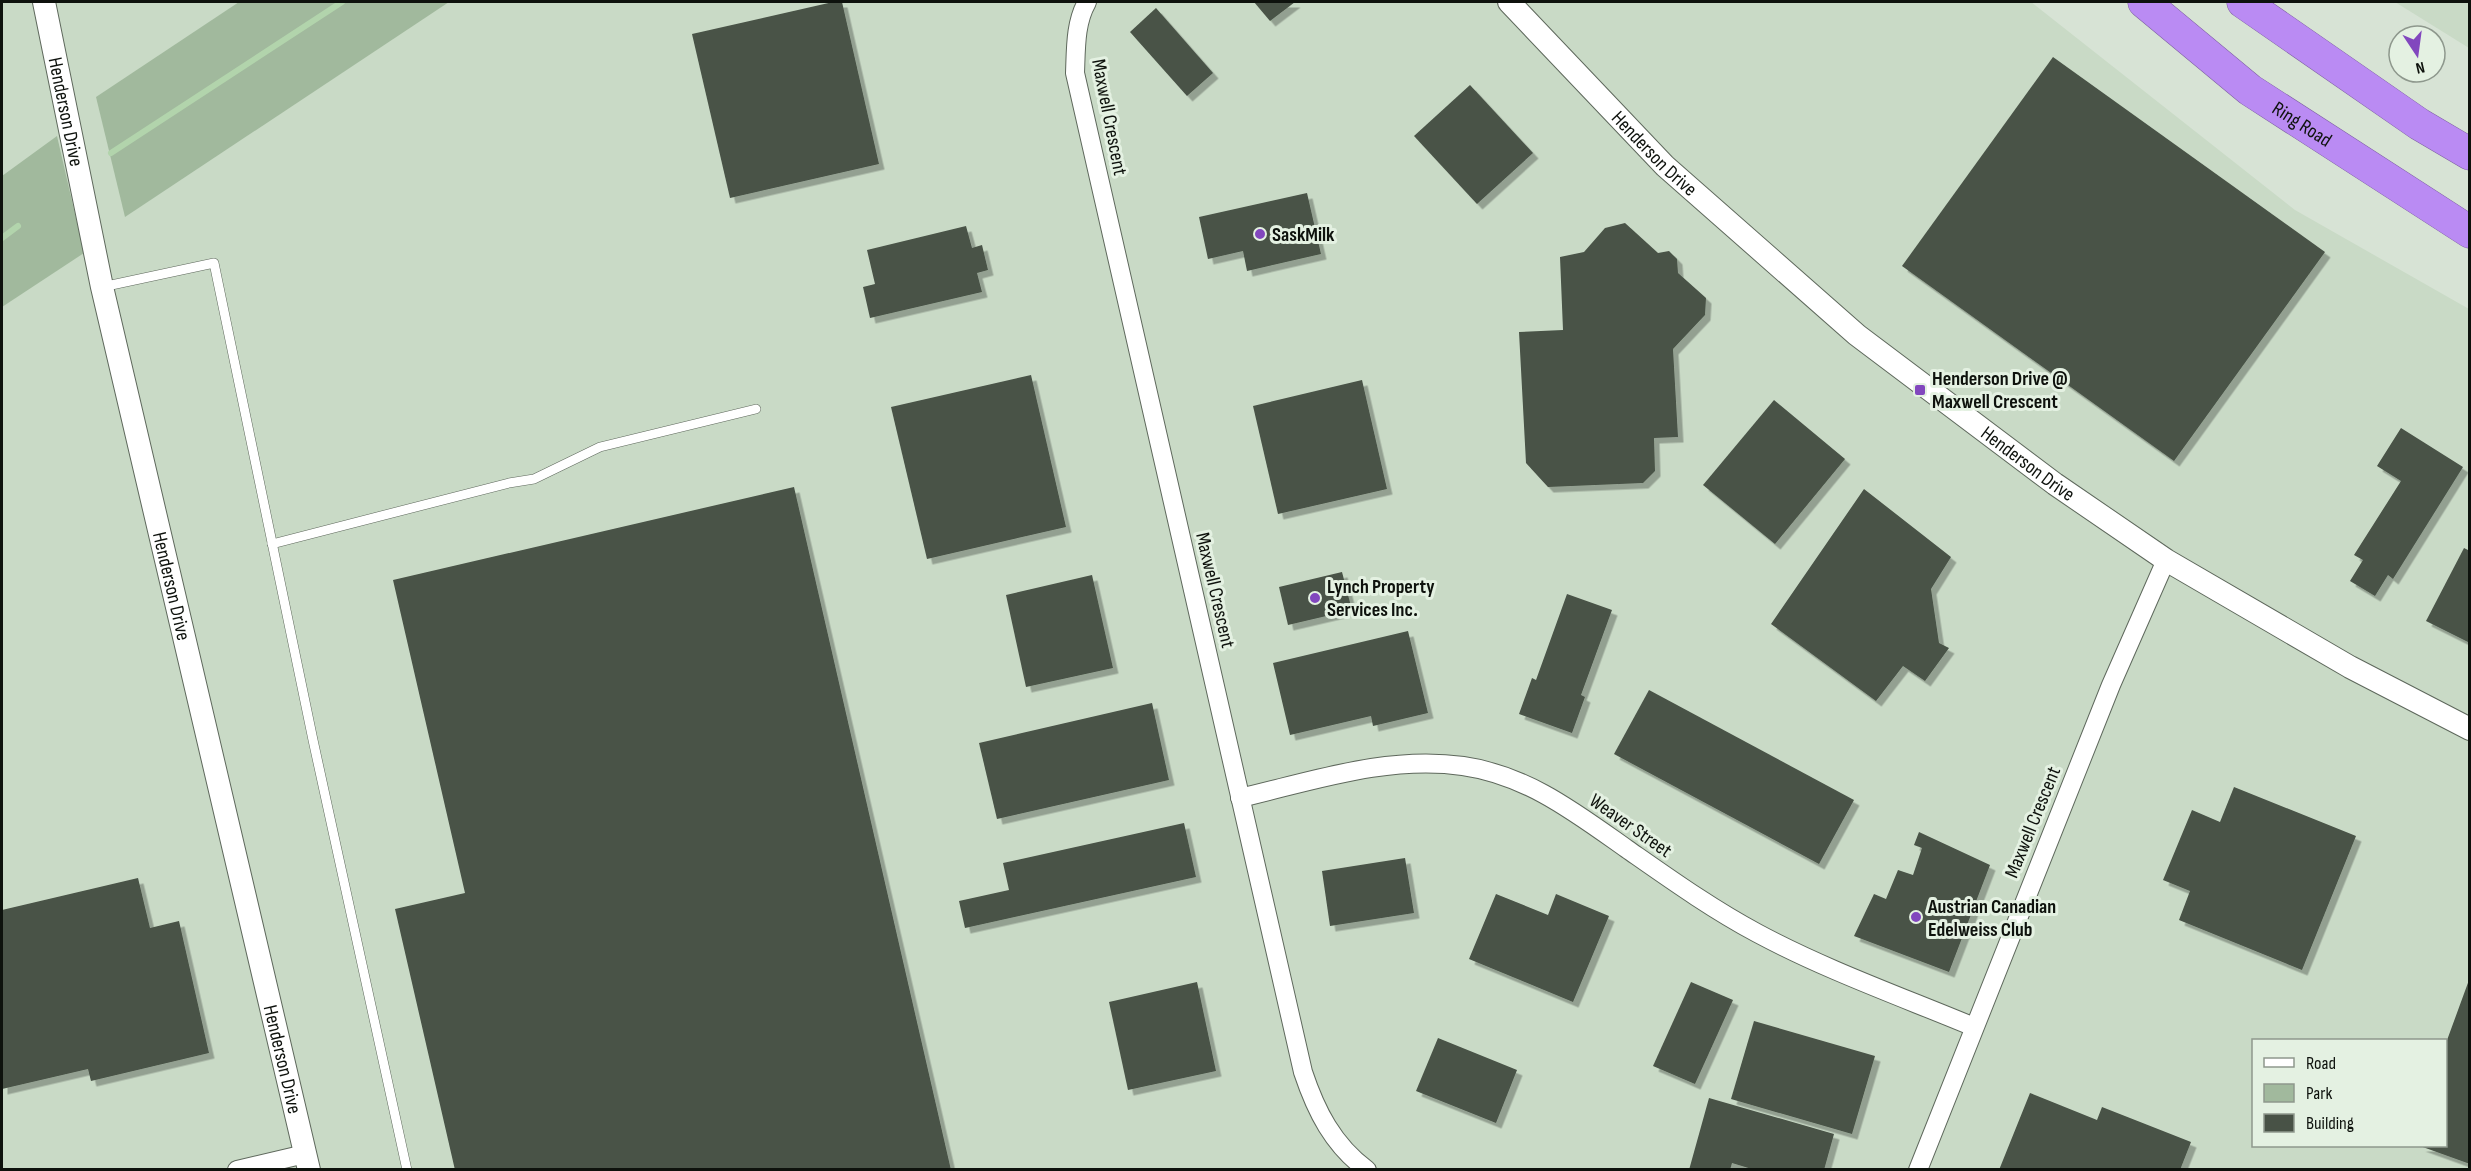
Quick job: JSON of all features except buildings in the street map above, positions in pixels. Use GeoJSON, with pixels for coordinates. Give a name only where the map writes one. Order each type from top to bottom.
{"type":"FeatureCollection","features":[{"type":"Feature","properties":{"kind":"highway","name":"Ring Road"},"geometry":{"type":"LineString","coordinates":[[2144,2],[2250,90],[2469,232]]}},
{"type":"Feature","properties":{"kind":"highway"},"geometry":{"type":"LineString","coordinates":[[2242,2],[2469,154]]}},
{"type":"Feature","properties":{"kind":"street","name":"Henderson Drive"},"geometry":{"type":"LineString","coordinates":[[44,2],[102,287],[307,1162]]}},
{"type":"Feature","properties":{"kind":"street","name":"Maxwell Crescent"},"geometry":{"type":"LineString","coordinates":[[1087,2],[1082,10],[1076,40],[1075,73],[1303,1072],[1319,1113],[1342,1148],[1367,1170]]}},
{"type":"Feature","properties":{"kind":"street","name":"Henderson Drive"},"geometry":{"type":"LineString","coordinates":[[1509,2],[1665,166],[1849,328],[2055,484],[2166,560],[2340,662],[2469,729]]}},
{"type":"Feature","properties":{"kind":"street","name":"Maxwell Crescent"},"geometry":{"type":"LineString","coordinates":[[1918,1170],[2111,685],[2166,560]]}},
{"type":"Feature","properties":{"kind":"street","name":"Weaver Street"},"geometry":{"type":"LineString","coordinates":[[1240,798],[1384,765],[1434,764],[1496,772],[1523,782],[1552,798],[1688,892],[1757,933],[1793,951],[1974,1027]]}},
{"type":"Feature","properties":{"kind":"street"},"geometry":{"type":"LineString","coordinates":[[237,1170],[307,1162]]}},
{"type":"Feature","properties":{"kind":"lane"},"geometry":{"type":"LineString","coordinates":[[102,287],[214,263],[407,1170]]}},
{"type":"Feature","properties":{"kind":"lane"},"geometry":{"type":"LineString","coordinates":[[272,544],[534,478],[600,447],[756,409]]}},
{"type":"Feature","properties":{"kind":"shaded area"},"geometry":{"type":"Polygon","coordinates":[[[2,2],[2031,2],[2295,210],[2469,309],[2469,1169],[2,1170],[2,2]]]}},
{"type":"Feature","properties":{"kind":"shaded area"},"geometry":{"type":"Polygon","coordinates":[[[2395,2],[2469,2],[2469,48],[2447,34],[2447,24],[2430,24],[2395,2]]]}},
{"type":"Feature","properties":{"kind":"green space"},"geometry":{"type":"Polygon","coordinates":[[[239,2],[449,2],[125,217],[96,97],[239,2]]]}},
{"type":"Feature","properties":{"kind":"green space"},"geometry":{"type":"Polygon","coordinates":[[[57,136],[84,253],[2,307],[2,176],[57,136]]]}},
{"type":"Feature","properties":{"kind":"waterway"},"geometry":{"type":"LineString","coordinates":[[111,153],[342,2]]}},
{"type":"Feature","properties":{"kind":"waterway"},"geometry":{"type":"LineString","coordinates":[[2,238],[18,226]]}},
{"type":"Feature","properties":{"kind":"place","name":"SaskMilk"},"geometry":{"type":"Point","coordinates":[1260,234]}},
{"type":"Feature","properties":{"kind":"place","name":"Henderson Drive @ Maxwell Crescent"},"geometry":{"type":"Point","coordinates":[1920,390]}},
{"type":"Feature","properties":{"kind":"place","name":"Lynch Property Services Inc."},"geometry":{"type":"Point","coordinates":[1315,598]}},
{"type":"Feature","properties":{"kind":"place","name":"Austrian Canadian Edelweiss Club"},"geometry":{"type":"Point","coordinates":[1916,917]}}]}
